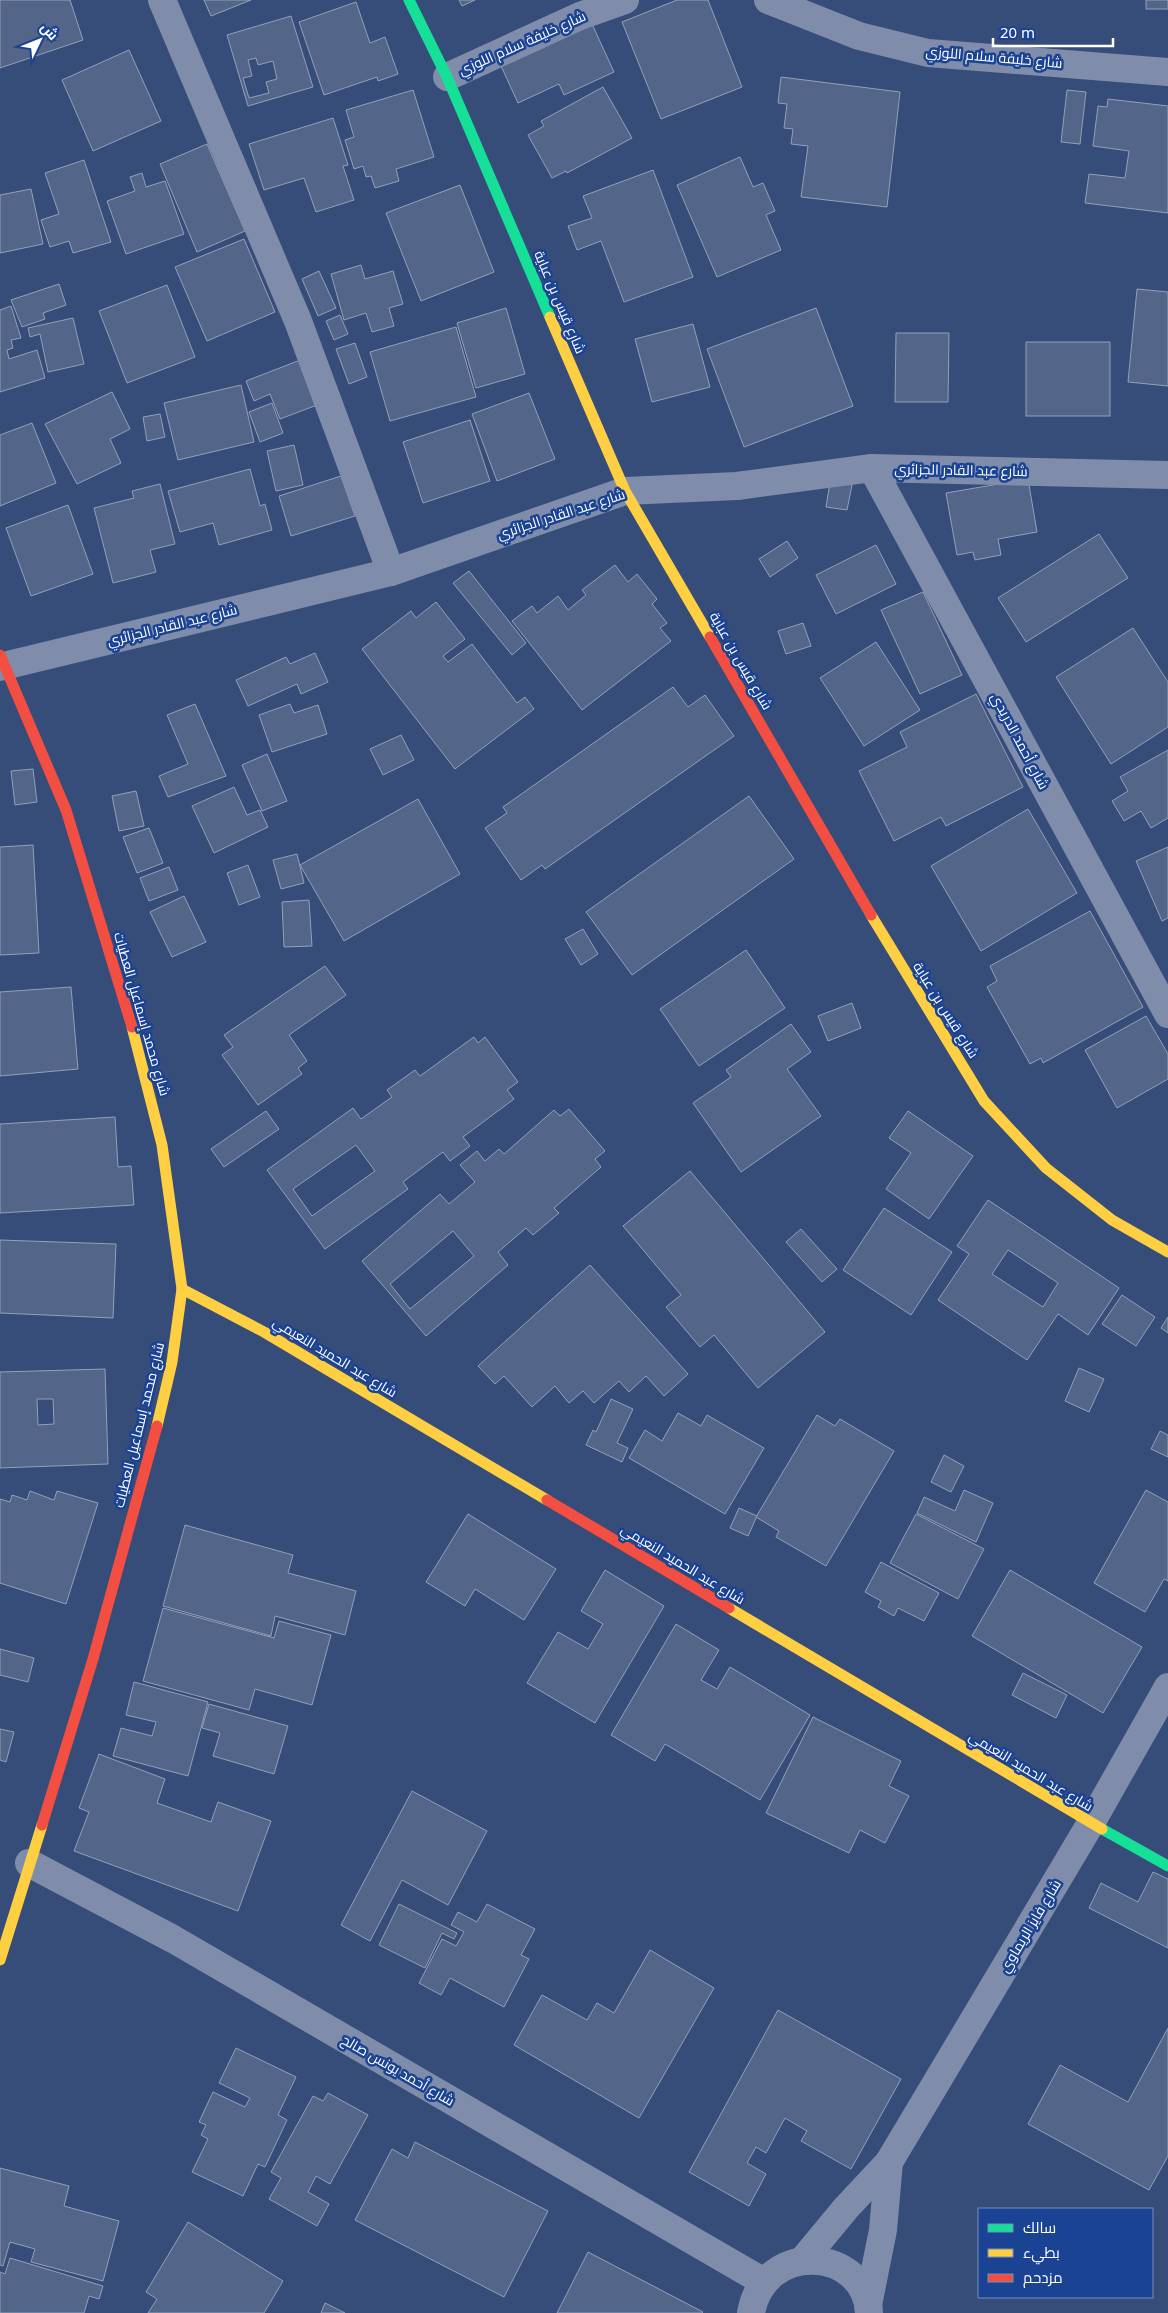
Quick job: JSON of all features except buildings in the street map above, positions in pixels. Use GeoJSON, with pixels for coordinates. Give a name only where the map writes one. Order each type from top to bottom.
{"type":"FeatureCollection","features":[{"type":"Feature","properties":{"kind":"street"},"geometry":{"type":"LineString","coordinates":[[162,0],[298,321],[391,572]]}},
{"type":"Feature","properties":{"kind":"street","name":"شارع قيس بن عباية"},"geometry":{"type":"LineString","coordinates":[[409,0],[447,77],[625,491],[888,944],[984,1101],[1046,1168],[1112,1220],[1168,1252]]}},
{"type":"Feature","properties":{"kind":"street","name":"شارع خليفة سلام اللوزي"},"geometry":{"type":"LineString","coordinates":[[447,77],[580,16],[625,0]]}},
{"type":"Feature","properties":{"kind":"street","name":"شارع خليفة سلام اللوزي"},"geometry":{"type":"LineString","coordinates":[[768,0],[859,36],[928,52],[1168,72]]}},
{"type":"Feature","properties":{"kind":"street","name":"شارع عبد القادر الجزائري"},"geometry":{"type":"LineString","coordinates":[[1,663],[391,572],[625,491],[738,486],[872,468],[1168,475]]}},
{"type":"Feature","properties":{"kind":"street","name":"شارع أحمد الدريدي"},"geometry":{"type":"LineString","coordinates":[[872,468],[1168,1014]]}},
{"type":"Feature","properties":{"kind":"street","name":"شارع محمد إسماعيل العطيات"},"geometry":{"type":"LineString","coordinates":[[0,1960],[93,1659],[155,1434],[172,1362],[182,1289],[162,1145],[133,1030],[66,810],[1,663]]}},
{"type":"Feature","properties":{"kind":"street","name":"شارع عبد الحميد النعيمي"},"geometry":{"type":"LineString","coordinates":[[182,1289],[264,1332],[1091,1823],[1168,1866]]}},
{"type":"Feature","properties":{"kind":"street","name":"شارع فايز الريماوي"},"geometry":{"type":"LineString","coordinates":[[803,2260],[846,2208],[889,2162],[1091,1823],[1168,1687]]}},
{"type":"Feature","properties":{"kind":"street","name":"شارع أحمد يونس صالح"},"geometry":{"type":"LineString","coordinates":[[30,1863],[173,1939],[764,2282]]}},
{"type":"Feature","properties":{"kind":"street","name":"شارع فايز الريماوي"},"geometry":{"type":"LineString","coordinates":[[868,2309],[883,2230],[889,2162]]}},
{"type":"Feature","properties":{"kind":"street"},"geometry":{"type":"LineString","coordinates":[[751,2313],[754,2300],[764,2282],[788,2264],[803,2260],[824,2262],[844,2271],[859,2286],[868,2309]]}},
{"type":"Feature","properties":{"kind":"traffic: fast"},"geometry":{"type":"LineString","coordinates":[[409,0],[447,77],[550,317]]}},
{"type":"Feature","properties":{"kind":"traffic: fast"},"geometry":{"type":"LineString","coordinates":[[1102,1829],[1168,1866]]}},
{"type":"Feature","properties":{"kind":"traffic: slow"},"geometry":{"type":"LineString","coordinates":[[550,317],[625,491],[710,637]]}},
{"type":"Feature","properties":{"kind":"traffic: slow"},"geometry":{"type":"LineString","coordinates":[[871,915],[984,1101],[1046,1168],[1112,1220],[1168,1252]]}},
{"type":"Feature","properties":{"kind":"traffic: slow"},"geometry":{"type":"LineString","coordinates":[[132,1027],[162,1145],[182,1289],[172,1362],[157,1426]]}},
{"type":"Feature","properties":{"kind":"traffic: slow"},"geometry":{"type":"LineString","coordinates":[[182,1289],[264,1332],[547,1500]]}},
{"type":"Feature","properties":{"kind":"traffic: slow"},"geometry":{"type":"LineString","coordinates":[[729,1608],[1102,1829]]}},
{"type":"Feature","properties":{"kind":"traffic: slow"},"geometry":{"type":"LineString","coordinates":[[0,1960],[42,1825]]}},
{"type":"Feature","properties":{"kind":"traffic: jam"},"geometry":{"type":"LineString","coordinates":[[710,637],[871,915]]}},
{"type":"Feature","properties":{"kind":"traffic: jam"},"geometry":{"type":"LineString","coordinates":[[0,655],[66,810],[132,1027]]}},
{"type":"Feature","properties":{"kind":"traffic: jam"},"geometry":{"type":"LineString","coordinates":[[42,1825],[93,1659],[157,1426]]}},
{"type":"Feature","properties":{"kind":"traffic: jam"},"geometry":{"type":"LineString","coordinates":[[547,1500],[729,1608]]}}]}
